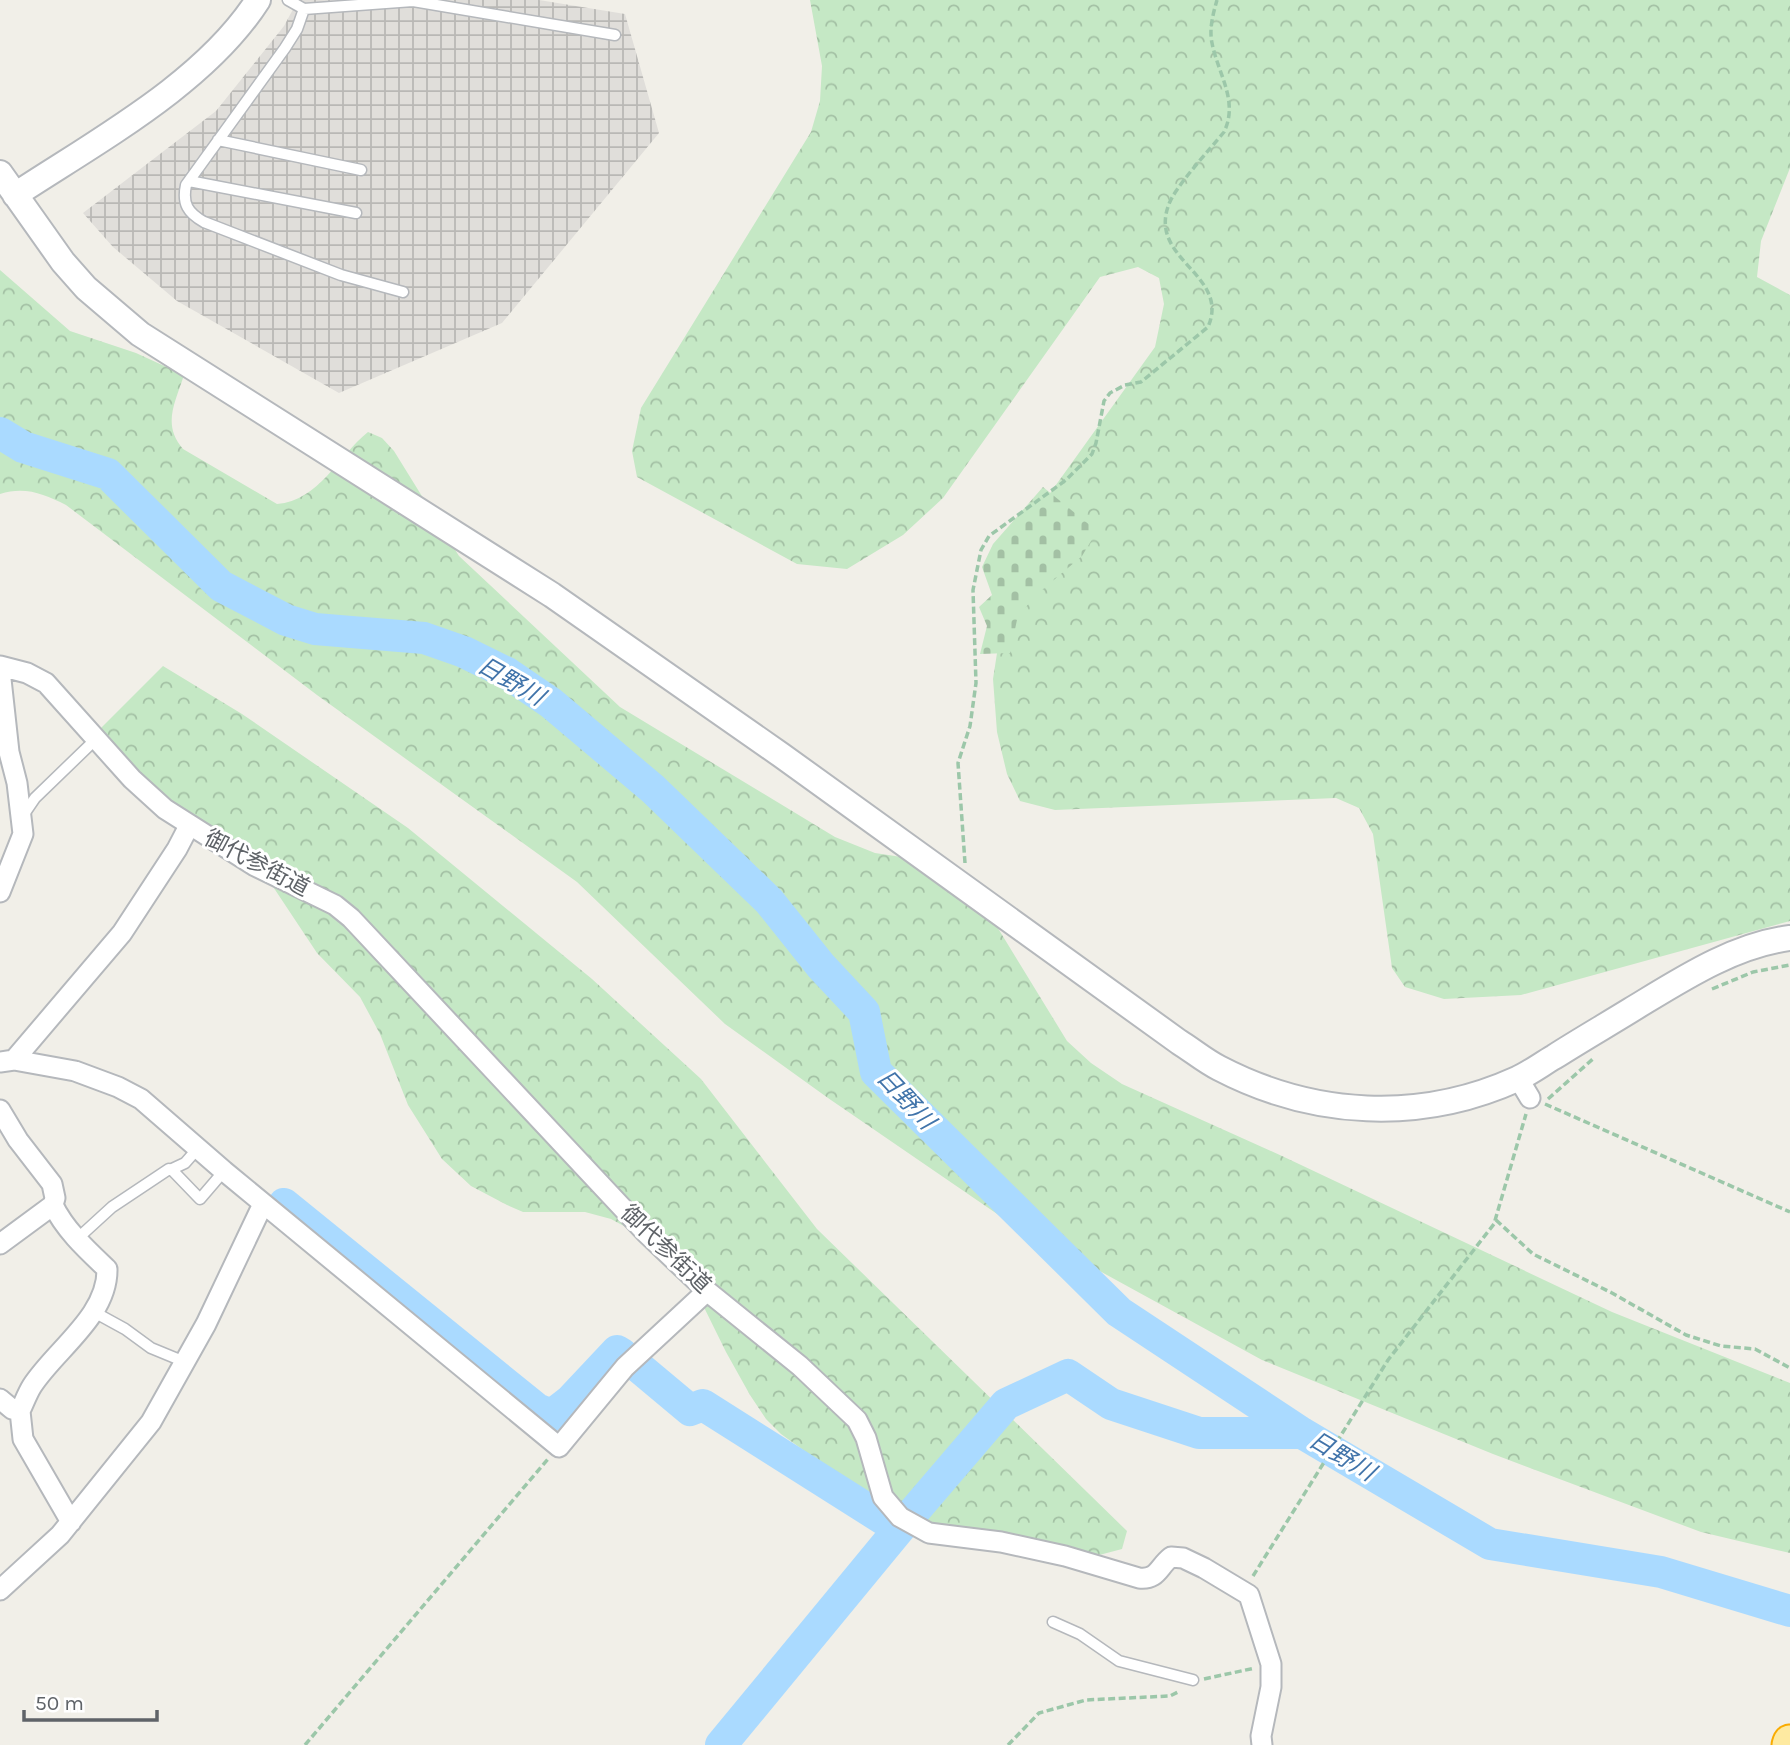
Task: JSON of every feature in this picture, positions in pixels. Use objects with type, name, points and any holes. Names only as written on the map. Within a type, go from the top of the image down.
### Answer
[{"type":"street","points":[[8,199],[157,101],[213,55],[249,15],[258,0]]},
{"type":"street","points":[[0,173],[8,199],[86,288],[140,334],[552,595],[781,755],[1218,1068],[1274,1092],[1302,1101],[1357,1108],[1411,1107],[1524,1088],[1704,968],[1740,951],[1790,938]]},
{"type":"street","points":[[0,668],[9,752],[17,783],[23,834],[0,892]]},
{"type":"street","name":"御代参街道","points":[[0,668],[27,673],[47,684],[157,801],[189,826],[255,866],[335,905],[351,918],[646,1233],[707,1291],[800,1366],[857,1420],[866,1438],[883,1497],[907,1522],[929,1533],[990,1540],[1065,1556],[1147,1579],[1157,1574],[1171,1557],[1183,1558],[1228,1580],[1249,1595]]},
{"type":"street","points":[[7,1061],[122,933],[189,826]]},
{"type":"street","points":[[7,1061],[75,1071],[141,1099],[263,1204],[559,1447],[625,1367],[707,1291]]},
{"type":"street","points":[[0,1111],[18,1140],[52,1184],[55,1198],[53,1205],[0,1244]]},
{"type":"street","points":[[0,1590],[60,1535],[151,1422],[186,1362],[263,1204]]},
{"type":"street","points":[[53,1205],[77,1239],[107,1269],[105,1287],[94,1312],[32,1386],[20,1411],[23,1439],[71,1522]]},
{"type":"street","points":[[0,1399],[12,1409],[20,1411]]},
{"type":"street","points":[[1249,1595],[1270,1664],[1271,1687],[1261,1736],[1262,1745]]},
{"type":"lane","points":[[288,0],[304,9],[413,1],[615,35]]},
{"type":"lane","points":[[304,9],[297,29],[189,181],[185,191],[185,204],[191,215],[204,222],[341,275],[403,292]]},
{"type":"lane","points":[[218,140],[361,170]]},
{"type":"lane","points":[[189,181],[356,213]]},
{"type":"lane","points":[[21,817],[35,798],[96,739]]},
{"type":"lane","points":[[77,1239],[112,1207],[185,1163],[199,1147]]},
{"type":"lane","points":[[170,1170],[200,1199],[224,1171]]},
{"type":"lane","points":[[94,1312],[125,1329],[151,1348],[186,1362]]},
{"type":"lane","points":[[1053,1622],[1080,1634],[1119,1661],[1193,1680]]},
{"type":"path","points":[[967,890],[958,763],[970,726],[976,683],[973,590],[981,550],[989,536],[1066,480],[1092,454],[1099,433],[1104,401],[1110,393],[1125,385],[1141,382],[1208,327],[1213,317],[1209,290],[1169,244],[1165,225],[1170,201],[1224,132],[1230,119],[1231,101],[1211,41],[1217,0]]},
{"type":"path","points":[[1703,994],[1752,972],[1790,965]]},
{"type":"path","points":[[1599,1053],[1543,1103],[1790,1212]]},
{"type":"path","points":[[1249,1595],[1251,1579],[1388,1360],[1496,1220],[1524,1088]]},
{"type":"path","points":[[1496,1220],[1533,1254],[1612,1293],[1686,1335],[1721,1346],[1755,1349],[1790,1368]]},
{"type":"path","points":[[305,1745],[559,1447]]},
{"type":"path","points":[[1008,1745],[1040,1713],[1086,1700],[1170,1696],[1184,1689],[1193,1680],[1234,1674],[1270,1664]]},
{"type":"shaded area","points":[[298,0],[539,0],[625,14],[659,133],[502,323],[339,393],[177,301],[113,247],[83,213],[216,111],[284,26]]},
{"type":"green space","points":[[810,0],[1790,0],[1790,168],[1761,241],[1757,277],[1790,295],[1790,921],[1521,995],[1444,999],[1405,987],[1392,968],[1373,834],[1359,808],[1336,798],[1055,810],[1020,801],[1007,774],[997,732],[993,679],[1012,556],[1048,496],[1155,347],[1164,304],[1159,278],[1138,267],[1100,277],[943,498],[903,535],[847,569],[797,564],[637,477],[632,451],[641,408],[811,132],[820,101],[822,66]]},
{"type":"green space","points":[[0,270],[70,331],[136,353],[184,375],[172,414],[173,431],[183,449],[277,504],[305,495],[327,476],[368,432],[382,438],[394,451],[459,556],[620,707],[835,837],[875,853],[908,858],[985,907],[1067,1041],[1091,1063],[1122,1084],[1282,1156],[1612,1312],[1790,1383],[1790,1553],[1701,1532],[1493,1454],[1262,1360],[1003,1218],[828,1098],[725,1024],[577,882],[317,695],[66,505],[34,492],[0,494]]},
{"type":"green space","points":[[1043,487],[1097,531],[1082,556],[1042,590],[1018,615],[1010,653],[980,654],[987,626],[979,607],[992,595],[982,567],[993,544]]},
{"type":"green space","points":[[163,666],[242,714],[408,828],[592,979],[701,1079],[817,1229],[1127,1531],[1122,1549],[1088,1558],[893,1515],[781,1434],[766,1419],[726,1352],[693,1285],[633,1231],[611,1219],[585,1212],[523,1212],[471,1186],[442,1159],[408,1105],[380,1034],[360,997],[317,953],[250,852],[184,815],[109,745],[99,730]]},
{"type":"waterway","name":"日野川","points":[[0,433],[23,447],[108,474],[221,586],[286,620],[315,629],[424,638],[464,652],[507,673],[551,703],[653,789],[769,901],[821,966],[864,1012],[876,1072],[1119,1312],[1302,1433],[1490,1544],[1661,1572],[1790,1611]]},
{"type":"waterway","points":[[284,1204],[537,1409],[552,1415],[570,1401],[617,1351],[622,1354]]},
{"type":"waterway","points":[[635,1364],[690,1410],[703,1405],[899,1529]]},
{"type":"waterway","points":[[721,1745],[1006,1404],[1068,1375],[1111,1404],[1199,1433],[1302,1433]]}]
